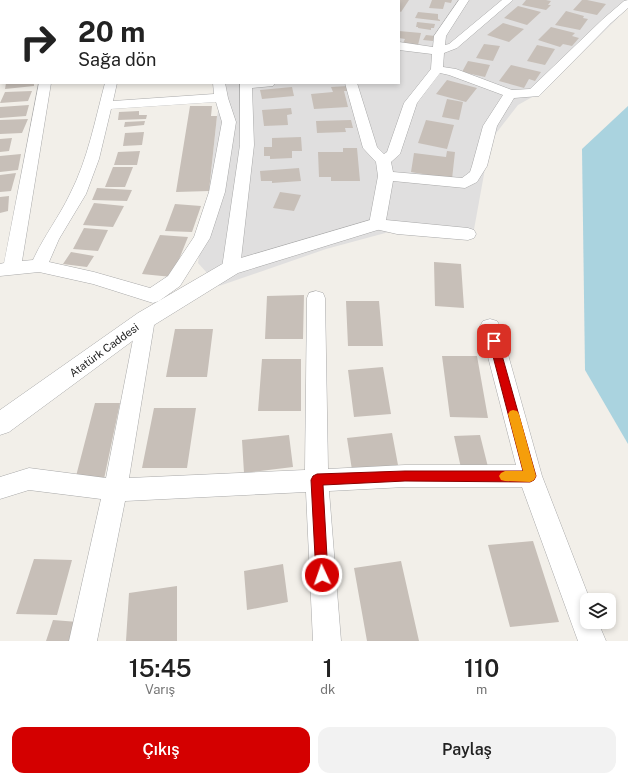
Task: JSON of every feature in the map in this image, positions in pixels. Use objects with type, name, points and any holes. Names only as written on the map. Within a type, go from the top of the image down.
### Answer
[{"type":"street","points":[[383,161],[393,154],[411,103],[437,69],[440,51],[440,36],[464,0]]},
{"type":"street","points":[[400,46],[440,51],[453,46],[508,0]]},
{"type":"street","points":[[437,69],[452,72],[503,90],[510,94],[534,93],[607,21],[628,3]]},
{"type":"street","points":[[45,84],[6,270],[39,266],[94,278],[153,296],[174,281],[202,238],[217,192],[229,122],[220,91],[106,105]]},
{"type":"street","points":[[39,266],[51,239],[78,194],[92,159],[111,84]]},
{"type":"street","points":[[231,268],[247,145],[246,84]]},
{"type":"street","points":[[351,84],[370,148],[383,161],[386,176],[378,224],[397,228],[468,234]]},
{"type":"street","points":[[386,176],[464,183],[472,180],[478,171],[490,125],[510,94]]},
{"type":"street","name":"Atatürk Caddesi","points":[[0,424],[146,320],[231,268],[378,224]]},
{"type":"street","points":[[316,298],[317,480],[326,641]]},
{"type":"street","points":[[83,641],[115,490],[146,320]]},
{"type":"street","points":[[490,326],[530,476],[592,641]]},
{"type":"street","points":[[0,488],[29,479],[115,490],[405,476],[530,476]]},
{"type":"shaded area","points":[[400,0],[628,0],[628,8],[543,91],[518,105],[490,141],[473,235],[389,232],[326,249],[219,286],[198,263],[209,191],[217,116],[221,98],[220,84],[400,84]]},
{"type":"water","points":[[628,106],[628,444],[585,370],[582,149]]},
{"type":"building","points":[[400,0],[409,0],[401,12]]},
{"type":"building","points":[[432,0],[452,0],[451,3],[445,2],[443,9],[429,8]]},
{"type":"building","points":[[526,0],[551,1],[548,5],[551,5],[546,10],[522,5]]},
{"type":"building","points":[[582,0],[606,4],[597,15],[573,10]]},
{"type":"building","points":[[518,6],[541,12],[527,25],[504,18]]},
{"type":"building","points":[[566,11],[584,16],[583,18],[588,19],[580,30],[555,25]]},
{"type":"building","points":[[418,12],[438,14],[438,19],[440,21],[415,18]]},
{"type":"building","points":[[417,22],[435,24],[434,28],[431,28],[431,30],[416,27]]},
{"type":"building","points":[[503,23],[524,29],[509,42],[487,35]]},
{"type":"building","points":[[551,27],[575,33],[572,36],[579,38],[572,46],[563,44],[560,47],[538,40]]},
{"type":"building","points":[[400,31],[421,33],[418,45],[403,43],[405,39],[400,38]]},
{"type":"building","points":[[426,35],[435,36],[433,41],[423,40]]},
{"type":"building","points":[[484,44],[500,46],[493,61],[476,58]]},
{"type":"building","points":[[537,45],[555,49],[545,65],[527,61]]},
{"type":"building","points":[[468,61],[490,65],[485,77],[462,72]]},
{"type":"building","points":[[511,65],[541,72],[535,81],[529,79],[524,88],[499,81]]},
{"type":"building","points":[[447,80],[477,88],[466,102],[436,94]]},
{"type":"building","points":[[6,84],[34,84],[34,86],[5,89]]},
{"type":"building","points":[[348,86],[350,91],[344,91],[348,107],[314,109],[311,94],[333,92],[331,87]]},
{"type":"building","points":[[292,87],[294,96],[262,99],[260,90]]},
{"type":"building","points":[[32,91],[28,101],[0,103],[5,92]]},
{"type":"building","points":[[447,99],[463,102],[459,120],[442,117]]},
{"type":"building","points":[[29,105],[26,116],[0,118],[0,107]]},
{"type":"building","points":[[190,106],[212,106],[211,116],[217,116],[209,191],[176,192]]},
{"type":"building","points":[[291,108],[292,114],[287,115],[288,125],[264,126],[262,110]]},
{"type":"building","points":[[139,111],[139,115],[147,115],[146,119],[118,120],[119,112]]},
{"type":"building","points":[[28,119],[22,133],[0,134],[0,120]]},
{"type":"building","points":[[351,120],[353,128],[345,128],[346,132],[317,133],[316,121]]},
{"type":"building","points":[[426,120],[454,125],[447,149],[418,143]]},
{"type":"building","points":[[145,121],[144,125],[124,127],[125,122]]},
{"type":"building","points":[[144,132],[142,145],[123,146],[125,133]]},
{"type":"building","points":[[301,137],[302,151],[292,151],[292,158],[270,159],[270,156],[264,156],[264,147],[272,147],[272,138]]},
{"type":"building","points":[[12,138],[9,151],[0,152],[0,139]]},
{"type":"building","points":[[343,148],[357,148],[360,181],[331,181],[331,177],[319,177],[318,152],[343,152]]},
{"type":"building","points":[[140,151],[137,165],[114,165],[118,152]]},
{"type":"building","points":[[447,151],[455,152],[452,179],[411,172],[414,153],[446,157]]},
{"type":"building","points":[[21,154],[18,170],[0,172],[0,156]]},
{"type":"building","points":[[113,167],[133,167],[125,187],[105,187]]},
{"type":"building","points":[[299,168],[301,181],[272,183],[272,181],[261,181],[260,171]]},
{"type":"building","points":[[16,173],[11,191],[0,192],[0,175]]},
{"type":"building","points":[[97,188],[132,190],[127,201],[92,200]]},
{"type":"building","points":[[280,192],[301,195],[294,211],[273,208]]},
{"type":"building","points":[[9,196],[8,211],[0,213],[0,197]]},
{"type":"building","points":[[94,203],[124,206],[113,227],[83,225]]},
{"type":"building","points":[[175,204],[201,206],[192,232],[165,231]]},
{"type":"building","points":[[84,228],[108,230],[98,251],[73,249]]},
{"type":"building","points":[[160,235],[188,237],[172,277],[142,274]]},
{"type":"building","points":[[71,252],[94,256],[87,267],[63,264]]},
{"type":"building","points":[[434,262],[461,264],[464,308],[435,306]]},
{"type":"building","points":[[304,295],[303,339],[265,339],[267,296]]},
{"type":"building","points":[[346,301],[379,301],[383,346],[348,346]]},
{"type":"building","points":[[175,329],[213,329],[207,377],[166,377]]},
{"type":"building","points":[[442,356],[477,356],[488,418],[450,417]]},
{"type":"building","points":[[262,359],[301,359],[301,411],[258,411]]},
{"type":"building","points":[[383,367],[391,414],[354,417],[348,370]]},
{"type":"building","points":[[95,403],[120,403],[104,479],[75,480]]},
{"type":"building","points":[[154,408],[196,408],[187,468],[142,468]]},
{"type":"building","points":[[392,433],[398,465],[352,470],[347,438]]},
{"type":"building","points":[[289,435],[293,467],[244,473],[242,440]]},
{"type":"building","points":[[480,435],[488,467],[461,468],[454,436]]},
{"type":"building","points":[[533,541],[559,622],[510,627],[488,545]]},
{"type":"building","points":[[34,559],[72,560],[57,615],[16,614]]},
{"type":"building","points":[[401,561],[419,641],[367,641],[354,568]]},
{"type":"building","points":[[283,564],[288,602],[247,610],[244,571]]},
{"type":"building","points":[[177,586],[177,641],[126,641],[129,593]]},
{"type":"building","points":[[53,620],[78,622],[72,641],[46,641]]},
{"type":"slow traffic","points":[[505,476],[530,476],[513,414]]},
{"type":"route","points":[[322,575],[317,480],[405,476],[530,476],[494,341]]}]
